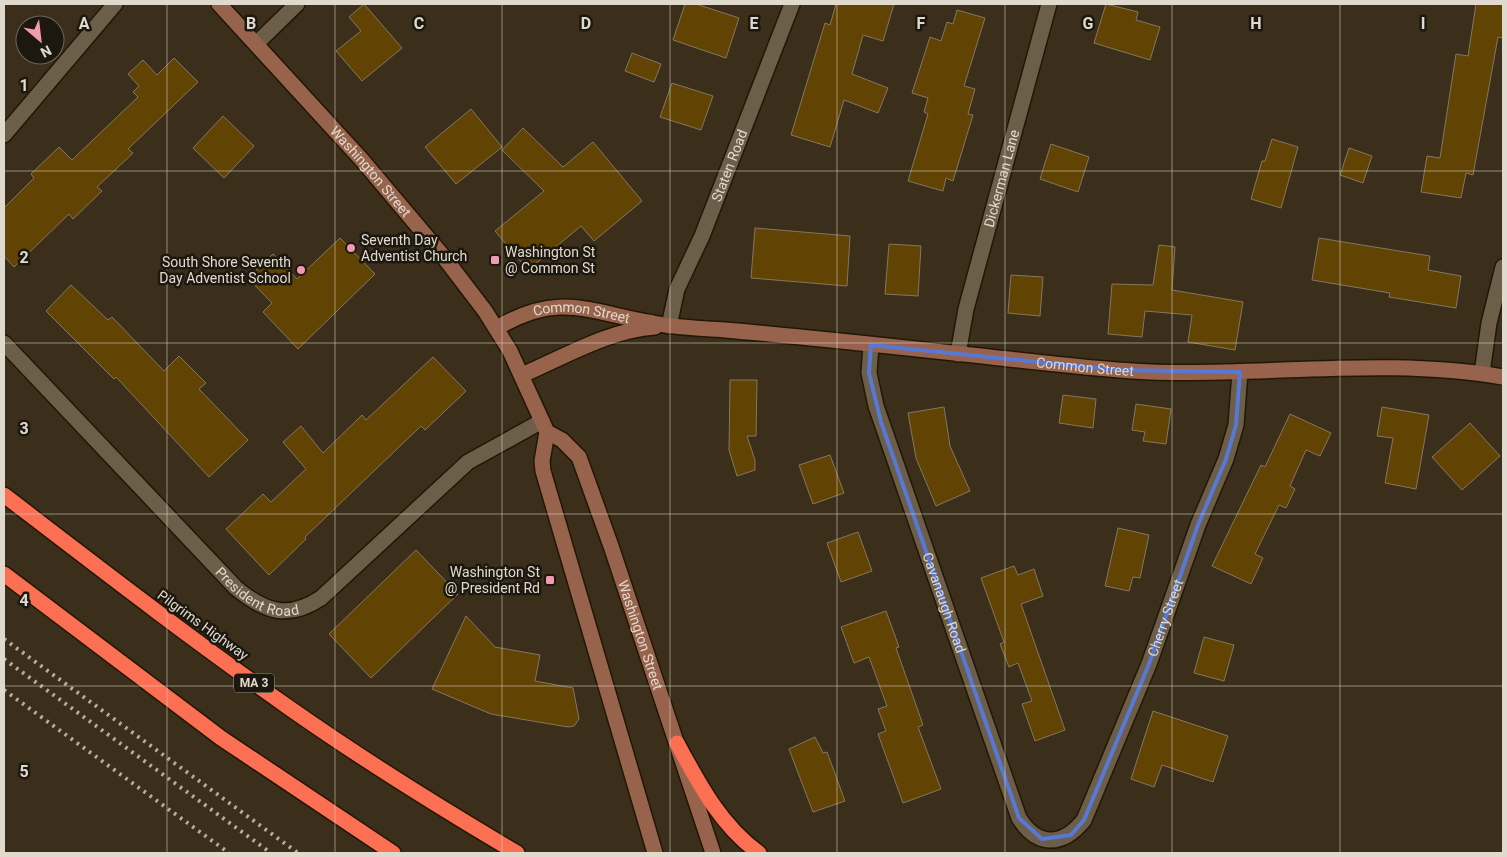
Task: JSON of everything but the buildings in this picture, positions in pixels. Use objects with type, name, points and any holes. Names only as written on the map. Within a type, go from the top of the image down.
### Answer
[{"type":"highway","name":"Pilgrims Highway","points":[[4,495],[172,623],[288,707],[410,788],[517,853]]},
{"type":"highway","points":[[4,574],[214,733],[393,853]]},
{"type":"highway","points":[[677,743],[703,790],[725,822],[759,853]]},
{"type":"main road","name":"Washington Street","points":[[219,4],[415,220],[497,328],[522,375],[545,426],[579,457],[713,853]]},
{"type":"main road","name":"Common Street","points":[[497,328],[525,313],[551,306],[594,309],[669,326],[1117,370],[1240,372],[1395,367],[1482,373],[1503,377]]},
{"type":"main road","name":"Common Street","points":[[522,375],[628,331],[669,326]]},
{"type":"main road","points":[[545,426],[543,471],[655,853]]},
{"type":"street","points":[[4,135],[114,4]]},
{"type":"street","points":[[256,44],[297,4]]},
{"type":"street","name":"Staten Road","points":[[669,326],[677,289],[702,236],[792,4]]},
{"type":"street","name":"Dickerman Lane","points":[[958,354],[966,309],[1050,4]]},
{"type":"street","points":[[1482,373],[1489,323],[1503,267]]},
{"type":"street","name":"President Road","points":[[4,343],[236,588],[267,609],[295,610],[310,605],[321,598],[468,462],[545,426]]},
{"type":"street","name":"Cavanaugh Road","points":[[871,345],[870,373],[876,406],[1019,818],[1032,834],[1052,841]]},
{"type":"street","name":"Cherry Street","points":[[1052,841],[1071,835],[1084,820],[1149,664],[1198,525],[1232,441],[1239,406],[1240,372]]},
{"type":"highlighted area","points":[[871,345],[1117,370],[1240,372],[1236,425],[1226,459],[1198,525],[1149,664],[1084,820],[1071,835],[1042,839],[1019,818],[881,422],[869,373]]},
{"type":"railway","points":[[4,639],[298,853]]},
{"type":"railway","points":[[4,659],[271,853]]},
{"type":"railway","points":[[4,690],[229,853]]},
{"type":"place","name":"Seventh Day Adventist Church","points":[[351,248]]},
{"type":"place","name":"Washington St @ Common St","points":[[495,260]]},
{"type":"place","name":"South Shore Seventh Day Adventist School","points":[[301,270]]},
{"type":"place","name":"Washington St @ President Rd","points":[[550,580]]}]
